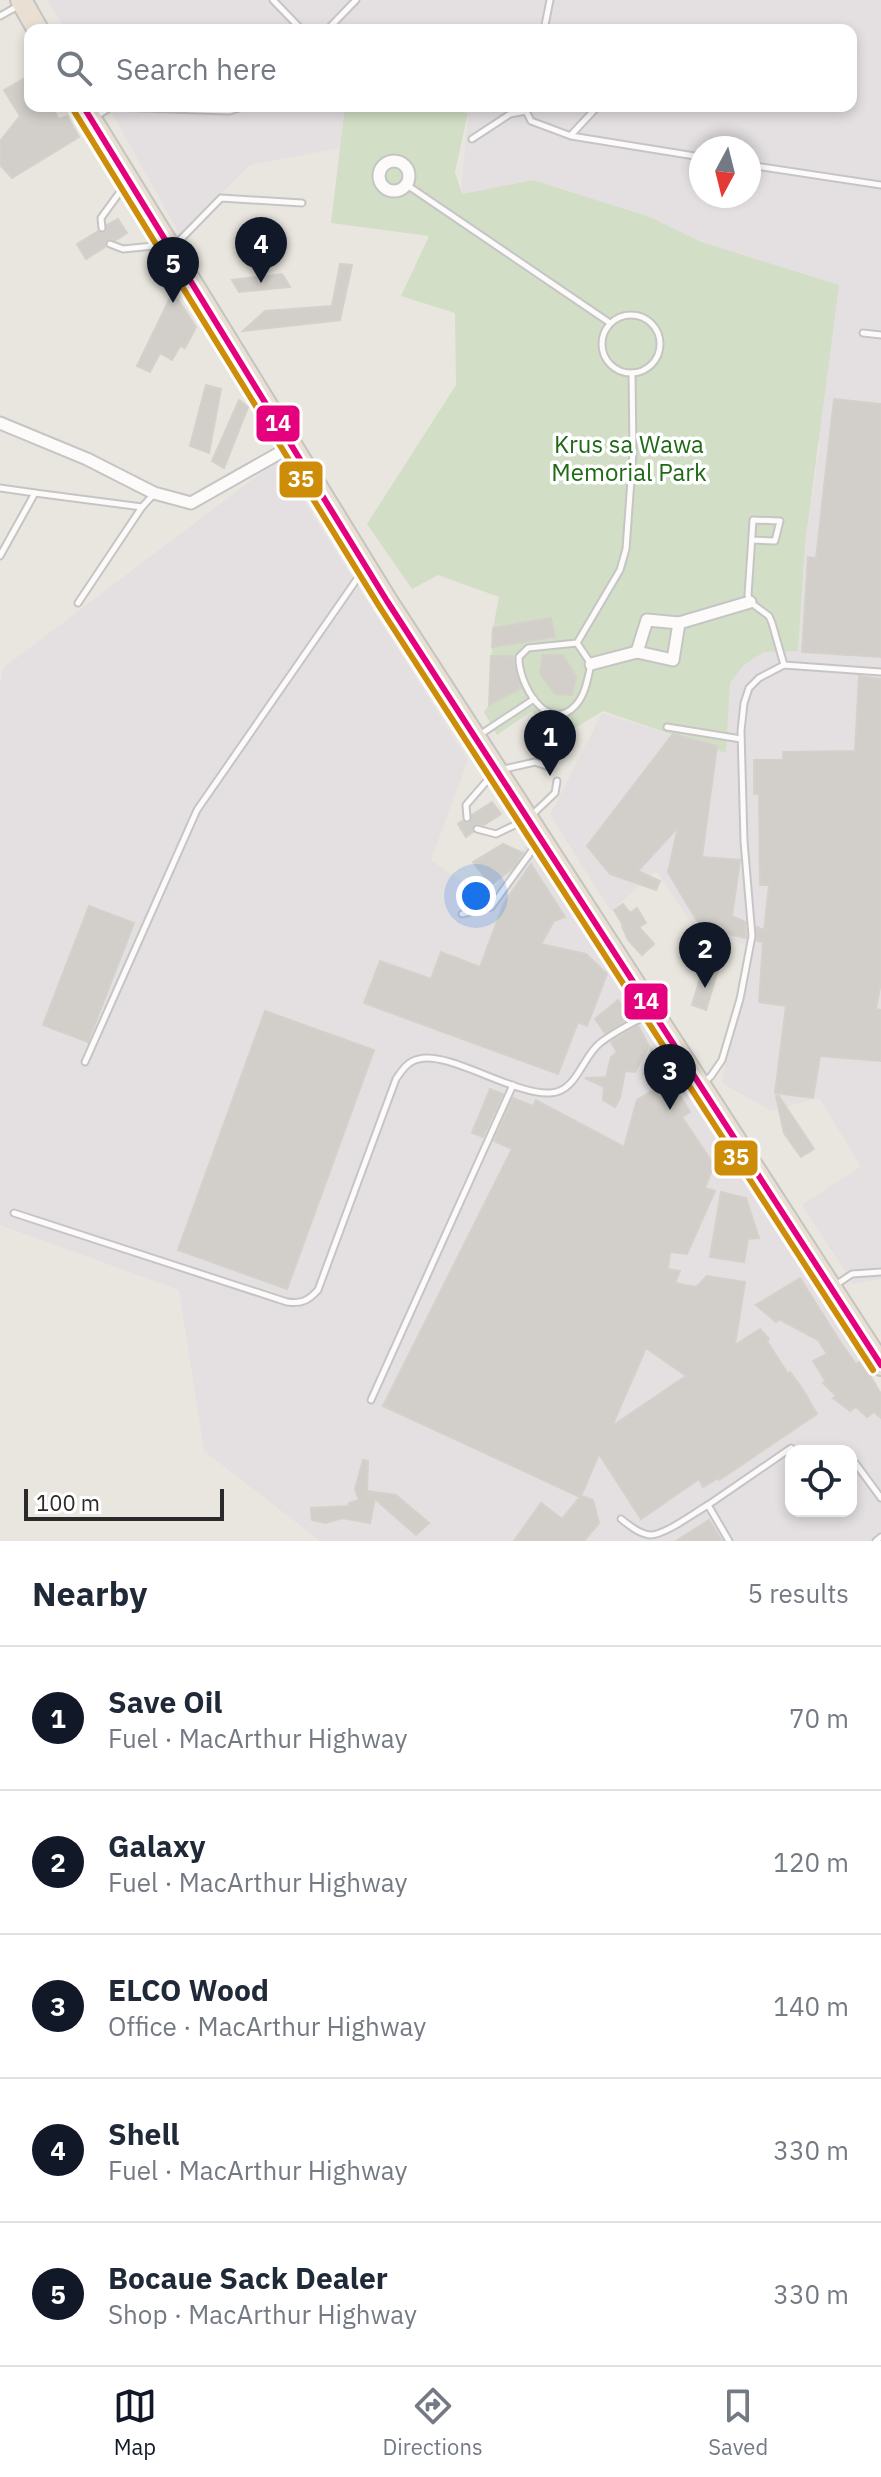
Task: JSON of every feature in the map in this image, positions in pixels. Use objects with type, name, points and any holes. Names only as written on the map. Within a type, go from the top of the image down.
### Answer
[{"type":"highway","points":[[22,2],[35,24]]},
{"type":"highway","points":[[87,113],[368,571],[881,1365]]},
{"type":"street","points":[[0,423],[87,459],[154,493],[191,503],[290,447]]},
{"type":"street","points":[[637,652],[647,620],[679,623],[750,602]]},
{"type":"street","points":[[591,664],[637,652],[673,660],[679,623]]},
{"type":"lane","points":[[273,0],[296,24]]},
{"type":"lane","points":[[333,24],[356,0]]},
{"type":"lane","points":[[545,24],[550,0]]},
{"type":"lane","points":[[0,16],[22,2]]},
{"type":"lane","points":[[472,139],[517,112]]},
{"type":"lane","points":[[528,112],[531,121],[571,136],[689,155]]},
{"type":"lane","points":[[571,136],[593,112]]},
{"type":"lane","points":[[761,167],[881,185]]},
{"type":"lane","points":[[102,228],[101,218],[128,181]]},
{"type":"lane","points":[[407,185],[610,323]]},
{"type":"lane","points":[[110,244],[123,249],[179,241],[221,198],[302,203]]},
{"type":"lane","points":[[631,314],[643,317],[657,330],[661,346],[658,356],[645,370],[632,373],[613,367],[603,352],[602,342],[610,323],[631,314]]},
{"type":"lane","points":[[863,333],[881,335]]},
{"type":"lane","points":[[577,643],[620,570],[626,549],[633,452],[632,373]]},
{"type":"lane","points":[[0,488],[142,507]]},
{"type":"lane","points":[[0,556],[35,493]]},
{"type":"lane","points":[[78,603],[154,493]]},
{"type":"lane","points":[[753,540],[775,541],[780,521],[753,520],[750,602],[769,616],[784,665]]},
{"type":"lane","points":[[85,1062],[197,810],[357,579],[368,571]]},
{"type":"lane","points":[[577,643],[591,664],[581,698],[575,707],[564,714],[552,715],[542,710],[522,677],[518,664],[522,652],[528,648],[577,643]]},
{"type":"lane","points":[[701,1084],[722,1060],[740,999],[752,936],[744,841],[741,739],[744,703],[749,688],[759,678],[784,665],[881,672]]},
{"type":"lane","points":[[475,738],[534,699]]},
{"type":"lane","points":[[667,727],[741,739]]},
{"type":"lane","points":[[467,818],[466,805],[496,771],[535,762],[549,767]]},
{"type":"lane","points":[[477,829],[496,834],[527,819],[549,801],[555,793],[557,781]]},
{"type":"lane","points":[[462,914],[491,907],[540,839]]},
{"type":"lane","points":[[14,1213],[298,1303],[310,1299],[318,1290],[396,1079],[405,1066],[419,1058],[437,1059],[535,1092],[553,1093],[566,1088],[599,1043],[654,1011]]},
{"type":"lane","points":[[371,1400],[513,1085]]},
{"type":"lane","points":[[832,1287],[852,1274],[881,1272]]},
{"type":"lane","points":[[621,1519],[639,1532],[650,1535],[661,1533],[785,1452]]},
{"type":"lane","points":[[857,1465],[881,1498]]},
{"type":"lane","points":[[708,1505],[729,1541]]},
{"type":"lane","points":[[876,1541],[881,1537]]},
{"type":"shaded area","points":[[48,0],[881,0],[881,1279],[853,1284],[802,1205],[861,1166],[819,1098],[771,1111],[722,1083],[746,945],[695,928],[656,871],[611,911],[550,815],[602,713],[726,752],[730,683],[744,665],[764,652],[798,650],[805,545],[820,442],[701,242],[650,217],[533,180],[461,194],[468,113],[464,112],[857,112],[857,24],[62,24]]},
{"type":"shaded area","points":[[111,112],[344,112],[340,148],[250,165],[180,235]]},
{"type":"shaded area","points":[[278,460],[468,760],[431,860],[486,898],[526,845],[881,1394],[881,1541],[320,1541],[204,1451],[179,1290],[0,1225],[0,685],[3,668]]},
{"type":"green space","name":"Krus sa Wawa Memorial Park","points":[[344,112],[464,112],[468,113],[455,172],[462,194],[533,180],[650,217],[701,242],[839,285],[805,545],[798,651],[764,652],[744,665],[730,683],[726,753],[603,711],[552,742],[532,711],[497,735],[484,712],[489,705],[493,628],[499,597],[438,575],[412,589],[367,524],[456,385],[455,313],[401,296],[429,236],[331,223]]},
{"type":"building","points":[[24,78],[24,112],[55,112],[59,119],[67,116],[79,137],[12,178],[0,165],[0,141],[20,116],[4,90]]},
{"type":"building","points":[[118,219],[127,233],[116,240],[107,239],[105,247],[86,259],[77,244],[98,231],[105,233],[107,225]]},
{"type":"building","points":[[340,264],[352,265],[340,320],[243,331],[265,311],[332,306]]},
{"type":"building","points":[[282,274],[290,287],[239,292],[232,280]]},
{"type":"building","points":[[173,292],[196,327],[185,348],[180,346],[172,360],[160,353],[150,372],[137,366]]},
{"type":"building","points":[[206,385],[221,389],[209,453],[190,446]]},
{"type":"building","points":[[834,399],[881,404],[881,657],[802,652],[808,557],[816,558]]},
{"type":"building","points":[[239,400],[248,407],[224,468],[212,461]]},
{"type":"building","points":[[551,618],[555,637],[492,647],[493,628]]},
{"type":"building","points":[[543,655],[563,655],[576,677],[572,695],[555,694],[540,673]]},
{"type":"building","points":[[491,656],[512,656],[521,688],[489,705]]},
{"type":"building","points":[[859,676],[881,679],[881,982],[876,1009],[881,1010],[881,1061],[820,1056],[813,1098],[775,1093],[786,1006],[759,1002],[763,942],[757,941],[757,927],[764,930],[769,885],[760,885],[759,794],[754,794],[754,760],[783,760],[783,752],[855,751]]},
{"type":"building","points":[[673,734],[717,746],[702,857],[740,860],[732,916],[745,922],[746,938],[724,933],[717,954],[691,945],[699,924],[668,872],[678,827],[638,871],[660,881],[656,890],[610,874],[587,846]]},
{"type":"building","points":[[492,802],[501,814],[484,825],[474,825],[473,832],[466,837],[458,824],[462,821],[469,823],[472,815]]},
{"type":"building","points":[[503,844],[523,853],[513,868],[491,885],[473,862]]},
{"type":"building","points":[[531,864],[565,917],[554,921],[541,944],[586,954],[607,974],[587,1026],[578,1022],[558,1074],[364,1003],[380,961],[431,979],[441,952],[480,967],[504,903]]},
{"type":"building","points":[[623,904],[630,913],[637,908],[646,923],[639,927],[654,944],[642,955],[628,940],[614,910]]},
{"type":"building","points":[[89,906],[134,923],[88,1042],[43,1025]]},
{"type":"building","points":[[704,966],[718,970],[706,1010],[692,1005]]},
{"type":"building","points":[[618,1000],[631,1017],[605,1033],[595,1019]]},
{"type":"building","points":[[265,1011],[374,1050],[287,1289],[178,1250]]},
{"type":"building","points":[[638,1026],[649,1046],[635,1072],[625,1071],[620,1098],[615,1107],[603,1100],[604,1087],[585,1078],[606,1077],[611,1057],[617,1052],[611,1042]]},
{"type":"building","points":[[651,1048],[690,1112],[682,1117],[714,1165],[705,1188],[715,1191],[687,1254],[670,1252],[668,1269],[680,1271],[675,1283],[696,1287],[707,1276],[745,1282],[735,1345],[760,1329],[817,1414],[719,1480],[703,1487],[699,1479],[641,1519],[599,1454],[581,1496],[593,1500],[599,1523],[584,1541],[514,1541],[541,1503],[562,1519],[580,1497],[383,1406],[512,1149],[494,1141],[513,1098],[533,1106],[536,1100],[624,1147],[637,1100],[658,1087],[649,1075],[644,1074]],"holes":[[[646,1348],[686,1376],[612,1426]]]},
{"type":"building","points":[[490,1089],[503,1094],[483,1137],[472,1133]]},
{"type":"building","points":[[778,1095],[814,1149],[801,1157],[784,1133]]},
{"type":"building","points":[[721,1192],[746,1198],[759,1238],[748,1239],[744,1262],[710,1257]]},
{"type":"building","points":[[800,1278],[841,1343],[856,1364],[859,1362],[868,1372],[881,1394],[881,1418],[874,1412],[867,1417],[856,1407],[850,1411],[833,1398],[836,1396],[823,1383],[826,1382],[813,1361],[827,1354],[818,1340],[779,1319],[776,1322],[756,1305]]},
{"type":"building","points":[[363,1460],[368,1461],[367,1491],[396,1495],[429,1523],[416,1535],[375,1499],[370,1523],[342,1518],[326,1523],[312,1520],[311,1508],[348,1506],[359,1500],[355,1489]]},
{"type":"building","points":[[709,1520],[722,1541],[676,1541]]},
{"type":"transit line","name":"35","points":[[75,112],[379,606],[873,1370]]},
{"type":"transit line","name":"14","points":[[87,112],[387,601],[881,1365]]},
{"type":"place","name":"Shell","points":[[261,283]]},
{"type":"place","name":"Bocaue Sack Dealer","points":[[173,303]]},
{"type":"place","name":"Save Oil","points":[[550,776]]},
{"type":"place","name":"Galaxy","points":[[705,988]]},
{"type":"place","name":"ELCO Wood","points":[[670,1110]]}]
